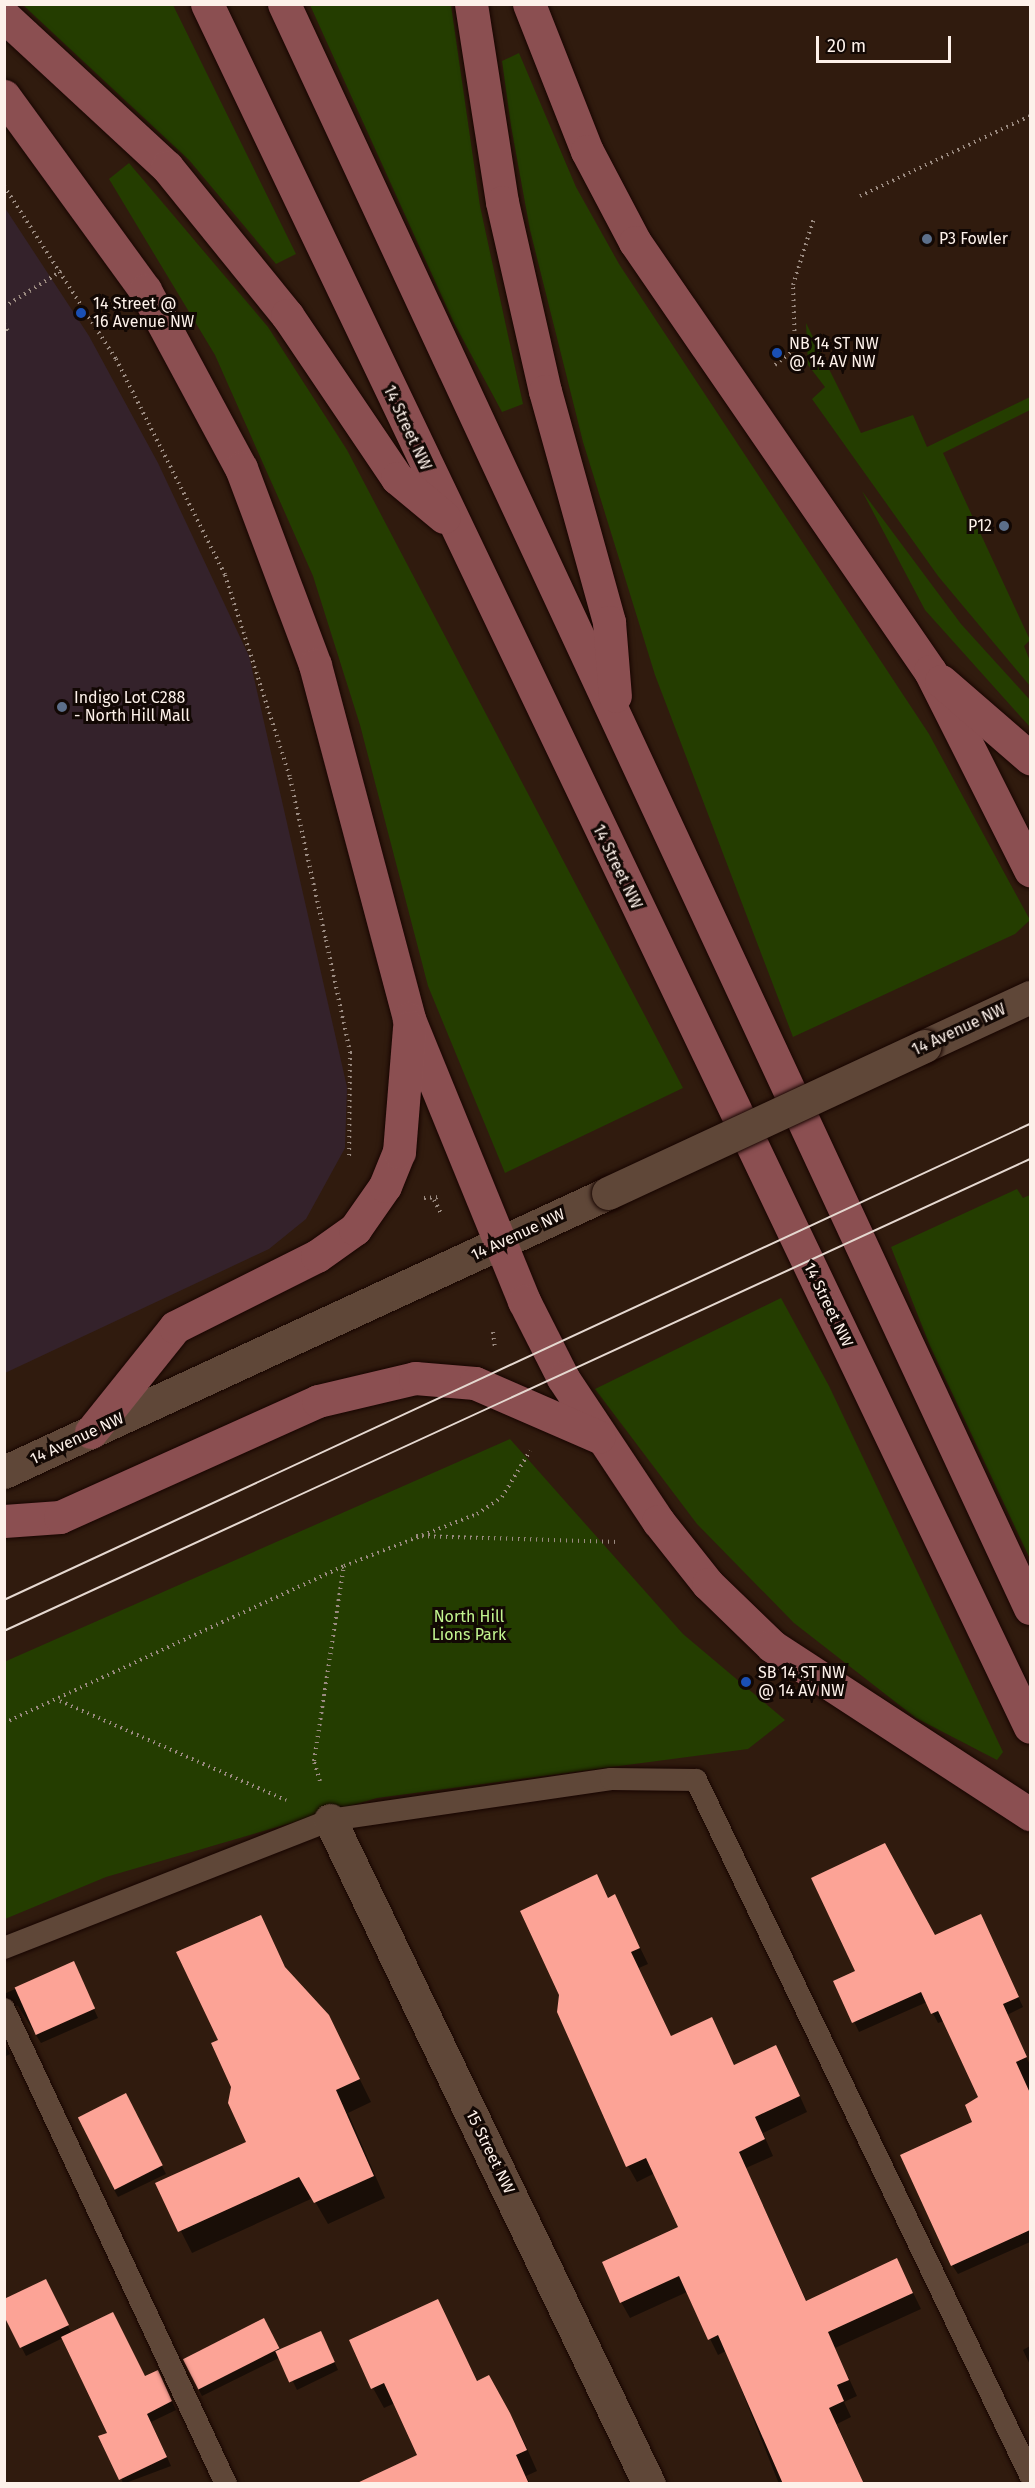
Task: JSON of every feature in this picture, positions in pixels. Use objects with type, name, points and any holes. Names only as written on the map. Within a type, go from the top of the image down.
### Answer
[{"type":"main road","name":"14 Street NW","points":[[207,4],[453,524],[1030,1727]]},
{"type":"main road","points":[[284,4],[1030,1608]]},
{"type":"main road","points":[[471,4],[502,202],[540,369],[609,622],[617,718]]},
{"type":"main road","points":[[529,4],[587,151],[635,242],[930,671],[1030,870]]},
{"type":"main road","points":[[4,16],[167,167],[287,315],[397,478],[453,524]]},
{"type":"main road","points":[[4,96],[145,290],[241,468],[315,665],[373,898],[410,1019],[524,1300],[599,1437],[708,1584],[772,1646],[1030,1814]]},
{"type":"main road","points":[[930,671],[1030,758]]},
{"type":"main road","points":[[91,1432],[175,1327],[317,1256],[355,1229],[385,1186],[399,1152],[410,1019]]},
{"type":"main road","points":[[4,1521],[60,1517],[318,1401],[415,1378],[475,1383],[599,1437]]},
{"type":"street","name":"14 Avenue NW","points":[[4,1472],[1030,997]]},
{"type":"street","name":"15 Street NW","points":[[330,1820],[650,2484]]},
{"type":"lane","points":[[4,1948],[330,1820],[611,1779],[696,1780],[1030,2475]]},
{"type":"lane","points":[[4,2009],[226,2484]]},
{"type":"path","points":[[860,196],[1030,116]]},
{"type":"path","points":[[4,186],[63,270],[116,359],[225,575],[290,778],[350,1052],[348,1170]]},
{"type":"path","points":[[775,365],[795,349],[793,285],[814,218]]},
{"type":"path","points":[[4,307],[63,270]]},
{"type":"path","points":[[4,324],[8,332]]},
{"type":"path","points":[[434,1200],[442,1215]]},
{"type":"path","points":[[4,1723],[60,1701],[344,1566],[412,1536],[477,1514],[501,1497],[534,1445]]},
{"type":"path","points":[[412,1536],[619,1542]]},
{"type":"path","points":[[330,1820],[314,1761],[344,1566]]},
{"type":"path","points":[[60,1701],[330,1820]]},
{"type":"shaded area","name":"Indigo Lot C288 - North Hill Mall","points":[[5,208],[89,336],[158,463],[249,656],[347,1087],[345,1148],[306,1219],[269,1249],[5,1373]]},
{"type":"green space","points":[[23,5],[173,5],[296,254],[276,264],[189,160]]},
{"type":"green space","points":[[310,5],[451,5],[480,206],[523,404],[502,412],[453,321]]},
{"type":"green space","points":[[519,53],[576,187],[619,264],[929,734],[1030,920],[1015,934],[793,1037],[655,675],[583,442],[530,230],[511,126],[502,61]]},
{"type":"green space","points":[[129,163],[268,327],[347,450],[683,1088],[505,1173],[428,986],[360,725],[313,576],[215,355],[109,179]]},
{"type":"green space","points":[[806,323],[861,433],[913,415],[927,447],[1030,397],[1030,410],[943,453],[1030,640],[1024,646],[1030,661],[1030,686],[938,576],[812,399],[825,387],[808,365]]},
{"type":"green space","points":[[862,491],[961,624],[1030,700],[1030,727],[925,610]]},
{"type":"green space","points":[[1017,1189],[1023,1198],[1030,1195],[1030,1559],[930,1346],[891,1247]]},
{"type":"green space","points":[[781,1298],[829,1386],[1003,1752],[997,1760],[916,1718],[794,1623],[697,1524],[595,1389]]},
{"type":"green space","name":"North Hill Lions Park","points":[[510,1439],[683,1634],[785,1720],[748,1749],[377,1798],[106,1877],[5,1919],[4,1662]]},
{"type":"building","points":[[885,1843],[935,1935],[981,1914],[1019,1997],[1003,2004],[1027,2057],[1016,2062],[1030,2093],[1030,2230],[951,2266],[900,2155],[972,2122],[965,2105],[978,2097],[938,2011],[931,2014],[921,1992],[852,2023],[833,1981],[855,1971],[811,1878]]},
{"type":"building","points":[[597,1874],[608,1898],[615,1894],[640,1948],[631,1952],[671,2036],[712,2017],[734,2065],[776,2045],[800,2096],[755,2117],[765,2139],[739,2152],[806,2301],[897,2258],[913,2293],[828,2332],[849,2380],[837,2385],[844,2401],[829,2408],[864,2484],[783,2484],[718,2335],[708,2340],[679,2276],[620,2303],[602,2262],[678,2227],[646,2158],[626,2167],[557,2012],[559,1995],[520,1911]]},
{"type":"building","points":[[261,1915],[285,1967],[329,2015],[360,2079],[336,2090],[374,2176],[314,2203],[299,2177],[178,2232],[155,2183],[246,2142],[228,2103],[231,2087],[211,2043],[218,2040],[176,1952]]},
{"type":"building","points":[[74,1961],[95,2009],[36,2035],[15,1987]]},
{"type":"building","points":[[126,2093],[163,2165],[115,2190],[78,2118]]},
{"type":"building","points":[[46,2279],[69,2325],[20,2348],[4,2316],[4,2299]]},
{"type":"building","points":[[438,2299],[477,2381],[489,2375],[510,2413],[527,2450],[516,2455],[529,2484],[355,2484],[417,2455],[384,2383],[371,2389],[349,2340]]},
{"type":"building","points":[[113,2312],[145,2376],[158,2370],[172,2401],[147,2414],[167,2457],[119,2480],[98,2436],[107,2433],[61,2337]]},
{"type":"building","points":[[264,2318],[279,2348],[198,2390],[183,2359]]},
{"type":"building","points":[[321,2331],[335,2362],[289,2382],[275,2351]]},
{"type":"tram line","points":[[4,1600],[1030,1124]]},
{"type":"tram line","points":[[4,1631],[1030,1159]]},
{"type":"place","name":"P3 Fowler","points":[[927,239]]},
{"type":"place","name":"14 Street @ 16 Avenue NW","points":[[81,313]]},
{"type":"place","name":"NB 14 ST NW @ 14 AV NW","points":[[777,353]]},
{"type":"place","name":"P12","points":[[1004,526]]},
{"type":"place","name":"Indigo Lot C288 - North Hill Mall","points":[[62,707]]},
{"type":"place","name":"SB 14 ST NW @ 14 AV NW","points":[[746,1682]]}]
